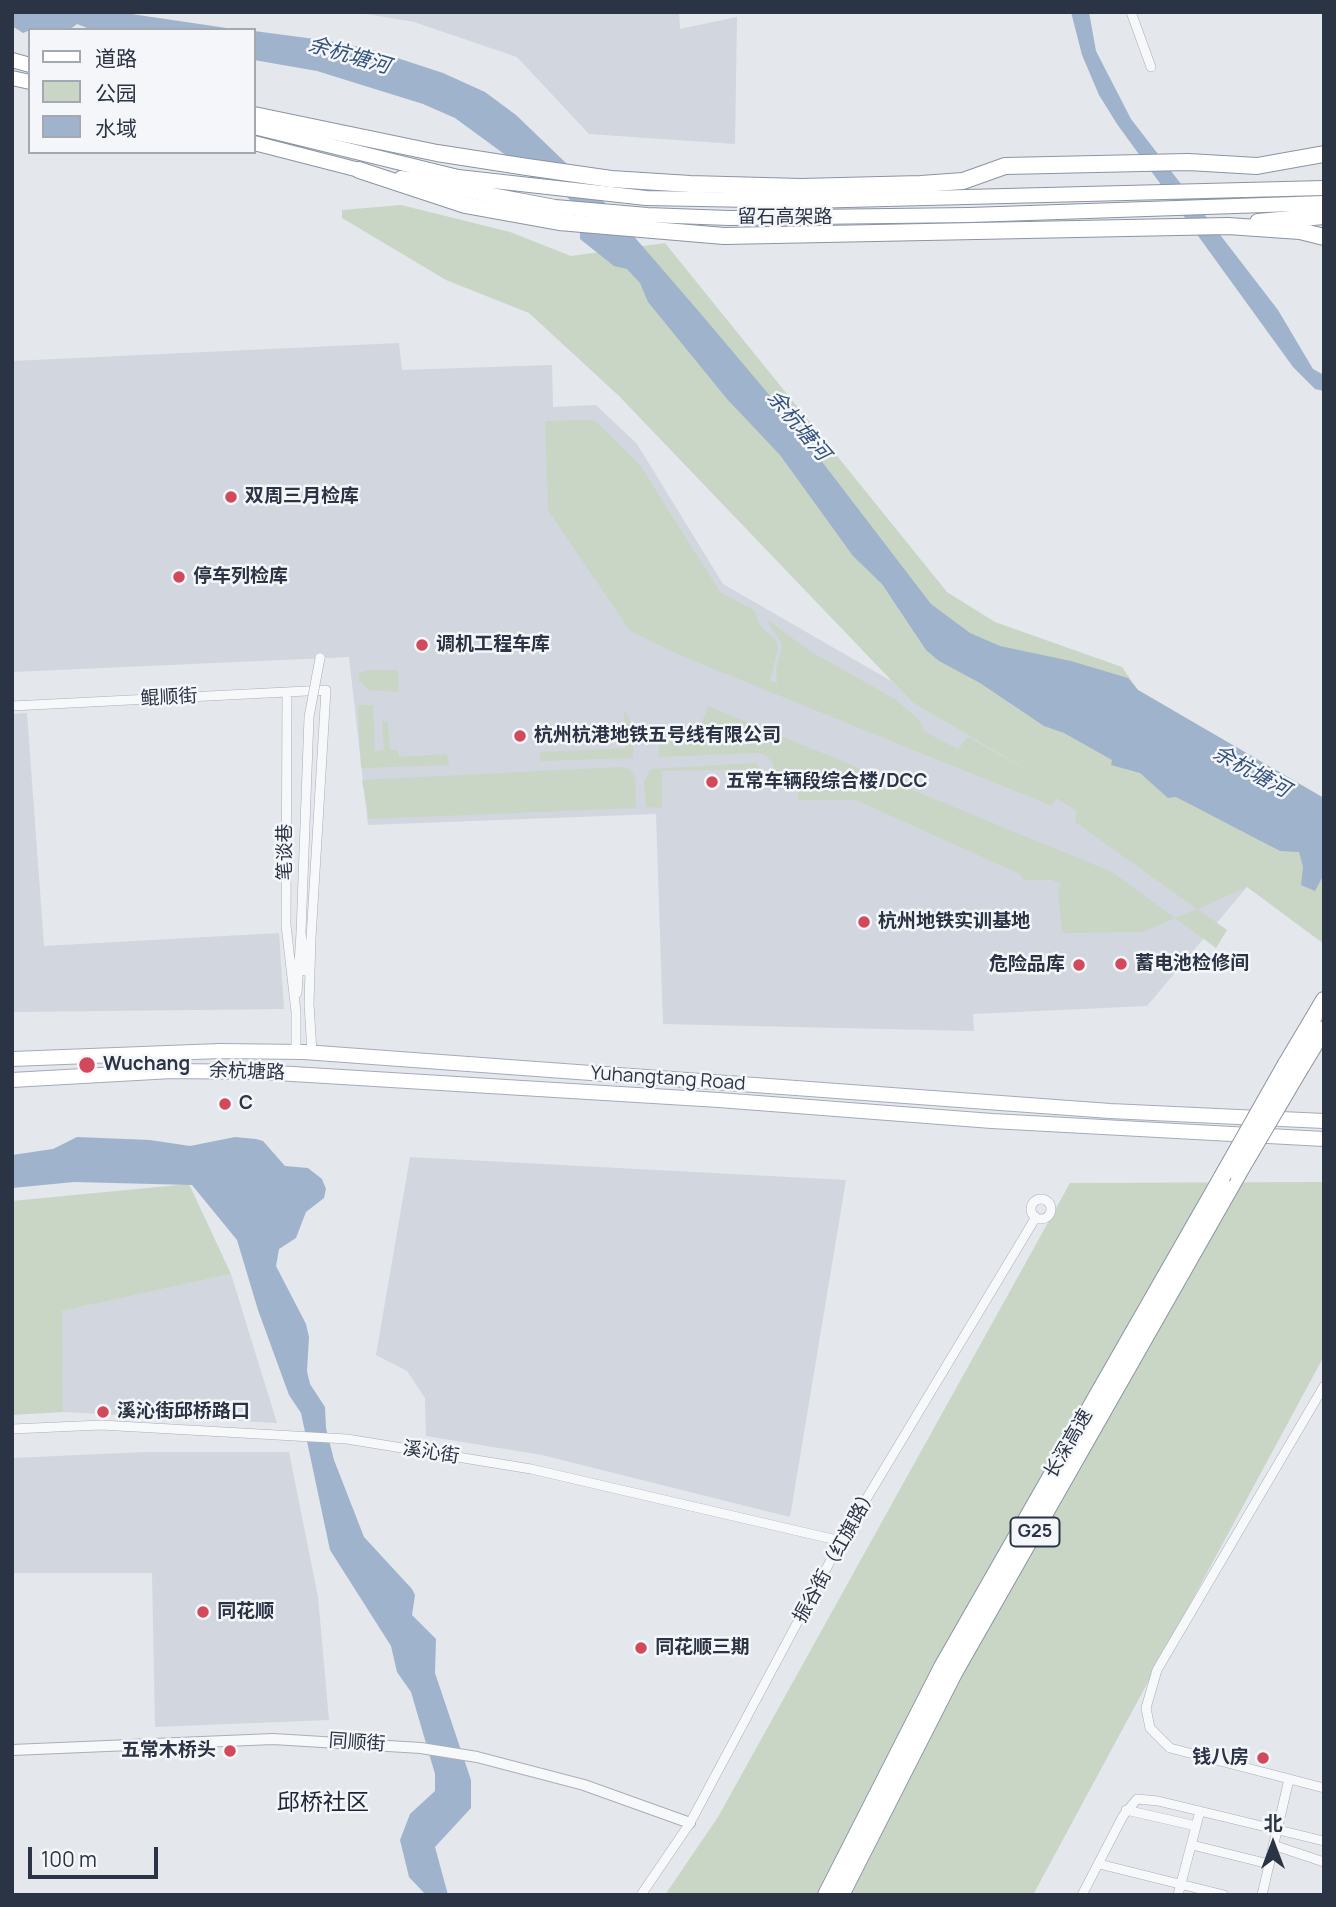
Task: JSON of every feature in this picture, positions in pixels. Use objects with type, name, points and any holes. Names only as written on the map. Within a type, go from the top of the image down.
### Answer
[{"type":"highway","points":[[256,115],[437,153],[611,179],[802,187],[963,181],[1005,166],[1188,162],[1324,166]]},
{"type":"highway","points":[[1257,166],[1324,154]]},
{"type":"highway","points":[[359,170],[465,205],[559,222],[724,236],[1228,226],[1300,231],[1324,237]]},
{"type":"highway","points":[[1228,226],[1290,217],[1324,216]]},
{"type":"highway","points":[[1306,1044],[1324,993]]},
{"type":"highway","name":"长深高速","points":[[826,1895],[942,1667],[1306,1044],[1324,1000]]},
{"type":"highway","name":"长深高速","points":[[1306,1044],[1324,1031]]},
{"type":"highway","name":"长深高速","points":[[841,1895],[954,1673],[1230,1175]]},
{"type":"main road","name":"留石高架路","points":[[256,127],[458,177],[646,198],[807,201],[1324,188]]},
{"type":"main road","name":"留石高架路","points":[[256,144],[359,170],[555,207],[647,215],[830,218],[1324,203]]},
{"type":"main road","name":"Yuhangtang Road","points":[[12,1059],[296,1051],[1110,1111],[1324,1121]]},
{"type":"main road","name":"Yuhangtang Road","points":[[12,1080],[172,1071],[260,1072],[719,1100],[1005,1122],[1324,1139]]},
{"type":"street","points":[[1130,12],[1151,67]]},
{"type":"street","name":"笔谈巷","points":[[296,1051],[309,716],[320,658]]},
{"type":"street","name":"笔谈巷","points":[[309,1004],[326,690]]},
{"type":"street","name":"鲲顺街","points":[[12,706],[326,690]]},
{"type":"street","name":"笔谈巷","points":[[287,692],[286,925],[296,1012]]},
{"type":"street","name":"笔谈巷","points":[[301,933],[312,1052]]},
{"type":"street","name":"振谷街（红旗路）","points":[[641,1895],[691,1823],[841,1541],[1036,1217]]},
{"type":"street","points":[[1324,1385],[1157,1670],[1146,1708],[1150,1728],[1170,1748],[1324,1788]]},
{"type":"street","name":"溪沁街","points":[[12,1429],[101,1425],[333,1438],[531,1469],[841,1541]]},
{"type":"street","name":"同顺街","points":[[12,1751],[274,1739],[421,1748],[477,1757],[584,1785],[691,1823]]},
{"type":"street","points":[[1262,1895],[1289,1779]]},
{"type":"street","points":[[1082,1895],[1126,1810],[1137,1798],[1277,1828],[1324,1841]]},
{"type":"street","points":[[1126,1810],[1196,1826]]},
{"type":"street","points":[[1178,1895],[1200,1811]]},
{"type":"street","points":[[1192,1845],[1269,1864]]},
{"type":"street","points":[[1273,1845],[1324,1862]]},
{"type":"street","points":[[1099,1864],[1224,1895]]},
{"type":"shaded area","points":[[355,12],[679,12],[680,29],[737,17],[735,144],[589,134],[517,57],[414,22]]},
{"type":"shaded area","points":[[399,343],[402,370],[552,365],[553,407],[596,405],[637,444],[723,584],[893,682],[913,703],[1122,825],[1247,887],[1147,1006],[973,1014],[974,1031],[663,1024],[656,814],[368,825],[349,657],[12,672],[12,361]]},
{"type":"shaded area","points":[[27,713],[44,946],[279,933],[284,1009],[12,1012],[12,714]]},
{"type":"shaded area","points":[[410,1157],[846,1180],[790,1517],[542,1455],[426,1436],[425,1398],[407,1371],[376,1355]]},
{"type":"shaded area","points":[[231,1274],[277,1423],[63,1412],[61,1311]]},
{"type":"shaded area","name":"同花顺","points":[[146,1452],[289,1452],[318,1597],[329,1720],[155,1727],[152,1573],[12,1573],[12,1458]]},
{"type":"green space","points":[[401,205],[510,232],[571,256],[665,243],[947,592],[995,622],[1122,667],[1138,690],[1324,799],[1324,944],[1247,887],[1198,909],[1227,930],[1216,948],[1175,918],[1197,909],[1075,822],[1077,811],[1056,798],[1052,806],[684,657],[630,631],[548,510],[545,421],[594,420],[640,465],[720,592],[755,611],[759,624],[776,641],[778,648],[770,681],[777,683],[776,671],[782,644],[766,619],[811,652],[895,699],[920,721],[925,732],[958,749],[968,737],[1041,778],[913,703],[619,396],[529,313],[446,280],[342,218],[342,210]]},
{"type":"green space","points":[[369,670],[398,670],[399,692],[368,690],[359,680],[359,673]]},
{"type":"green space","points":[[358,705],[373,705],[375,751],[384,750],[382,721],[388,722],[390,750],[398,750],[399,757],[447,754],[449,765],[361,768]]},
{"type":"green space","points":[[708,706],[1112,872],[1175,918],[1143,932],[1062,933],[1058,889],[1061,884],[1052,880],[1024,880],[1020,874],[856,800],[798,800],[798,775],[774,775],[773,764],[767,756],[759,753],[659,757],[659,733],[691,733],[702,722]]},
{"type":"green space","points":[[624,710],[633,726],[633,758],[540,761],[540,752],[625,748]]},
{"type":"green space","points":[[755,763],[761,769],[662,771],[662,808],[646,807],[644,782],[651,769]]},
{"type":"green space","points":[[621,767],[630,769],[635,778],[636,808],[369,819],[362,780]]},
{"type":"green space","points":[[1324,1182],[1324,1356],[1033,1895],[665,1895],[718,1817],[1070,1183]]},
{"type":"green space","points":[[189,1184],[231,1274],[62,1311],[63,1412],[12,1415],[12,1201]]},
{"type":"water","points":[[12,12],[118,12],[226,28],[87,28],[77,24],[72,28],[28,28],[23,33],[12,26]]},
{"type":"water","points":[[1071,12],[1089,12],[1096,51],[1131,119],[1278,310],[1313,369],[1324,375],[1324,391],[1315,389],[1293,367],[1117,124],[1099,95],[1082,55]]},
{"type":"water","name":"余杭塘河","points":[[256,31],[373,50],[443,73],[485,92],[516,115],[593,189],[701,314],[787,416],[931,604],[970,633],[1000,646],[1071,661],[1128,678],[1138,690],[1324,798],[1324,874],[1315,891],[1301,885],[1303,867],[1299,852],[1280,851],[1176,797],[1168,798],[1140,773],[1111,765],[1112,760],[1064,733],[1044,726],[980,683],[939,661],[926,650],[882,584],[853,556],[780,455],[727,399],[648,302],[640,283],[627,269],[614,266],[580,239],[580,223],[570,200],[555,184],[534,181],[511,159],[455,118],[423,104],[317,71],[256,60]]},
{"type":"water","points":[[77,1137],[150,1140],[190,1146],[235,1137],[256,1139],[263,1141],[285,1166],[308,1168],[322,1179],[326,1189],[324,1198],[306,1212],[296,1238],[279,1249],[276,1266],[306,1324],[309,1337],[307,1371],[310,1384],[325,1407],[326,1428],[334,1460],[364,1537],[412,1589],[415,1595],[412,1615],[436,1639],[435,1673],[471,1780],[471,1808],[435,1847],[448,1895],[426,1895],[409,1877],[400,1840],[410,1814],[435,1791],[435,1774],[411,1692],[397,1672],[391,1646],[330,1550],[301,1413],[289,1395],[258,1310],[237,1240],[192,1185],[74,1182],[12,1188],[12,1155],[53,1149]]},
{"type":"place","name":"双周三月检库","points":[[231,497]]},
{"type":"place","name":"停车列检库","points":[[179,577]]},
{"type":"place","name":"调机工程车库","points":[[422,645]]},
{"type":"place","name":"杭州杭港地铁五号线有限公司","points":[[520,736]]},
{"type":"place","name":"五常车辆段综合楼/DCC","points":[[712,782]]},
{"type":"place","name":"杭州地铁实训基地","points":[[864,922]]},
{"type":"place","name":"蓄电池检修间","points":[[1121,964]]},
{"type":"place","name":"危险品库","points":[[1079,965]]},
{"type":"place","name":"Wuchang","points":[[87,1065]]},
{"type":"place","name":"C","points":[[225,1104]]},
{"type":"place","name":"溪沁街邱桥路口","points":[[103,1412]]},
{"type":"place","name":"同花顺","points":[[203,1612]]},
{"type":"place","name":"同花顺三期","points":[[641,1648]]},
{"type":"place","name":"五常木桥头","points":[[230,1751]]},
{"type":"place","name":"钱八房","points":[[1263,1758]]},
{"type":"district","name":"邱桥社区","points":[[323,1804]]}]
